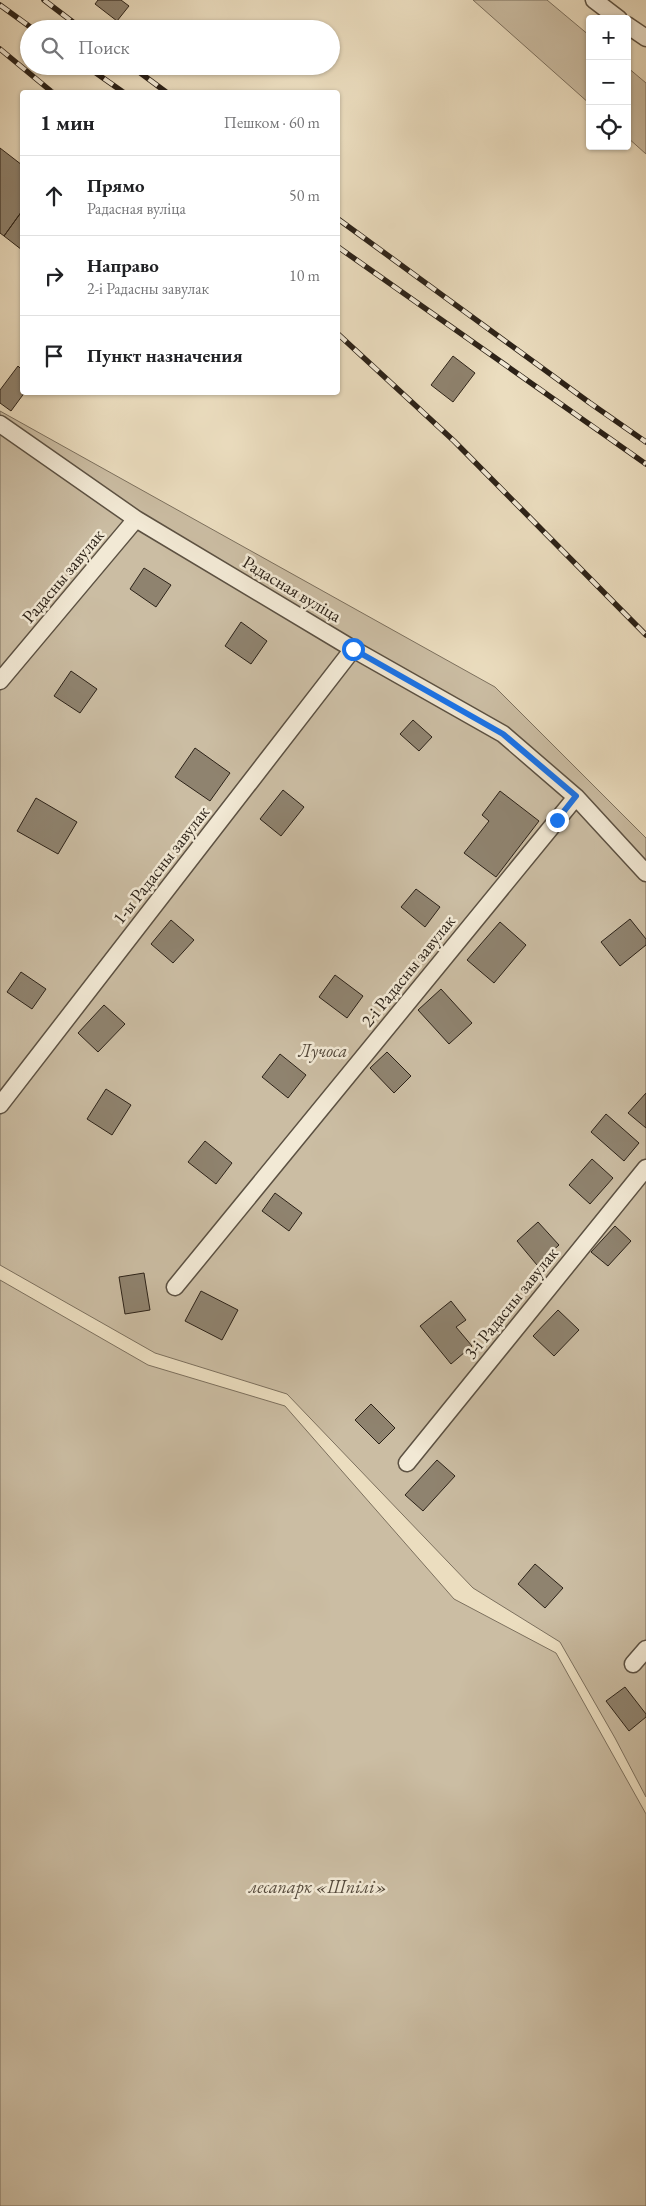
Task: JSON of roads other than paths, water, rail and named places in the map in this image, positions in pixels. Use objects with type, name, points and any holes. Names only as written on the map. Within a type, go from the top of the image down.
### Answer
[{"type":"lane","points":[[594,0],[613,15]]},
{"type":"lane","points":[[631,28],[646,38]]},
{"type":"lane","name":"Радасная вуліца","points":[[0,424],[136,520],[353,649],[503,734],[576,796],[646,873]]},
{"type":"lane","name":"Радасны завулак","points":[[0,681],[136,520]]},
{"type":"lane","name":"1-ы Радасны завулак","points":[[0,1105],[353,649]]},
{"type":"lane","name":"2-і Радасны завулак","points":[[175,1287],[576,796]]},
{"type":"lane","name":"3-і Радасны завулак","points":[[407,1463],[646,1168]]},
{"type":"lane","points":[[633,1664],[646,1649]]},
{"type":"railway","points":[[44,0],[70,20]]},
{"type":"railway","points":[[0,5],[21,20]]},
{"type":"railway","points":[[0,49],[20,66]]},
{"type":"railway","points":[[31,75],[50,90]]},
{"type":"railway","points":[[99,75],[120,90]]},
{"type":"railway","points":[[143,75],[163,90]]},
{"type":"railway","points":[[340,220],[646,442]]},
{"type":"railway","points":[[340,248],[646,464]]},
{"type":"railway","points":[[340,336],[454,441],[646,635]]},
{"type":"park label","name":"Лучоса","points":[[323,1051]]},
{"type":"park label","name":"лесапарк «Шпілі»","points":[[318,1887]]}]
